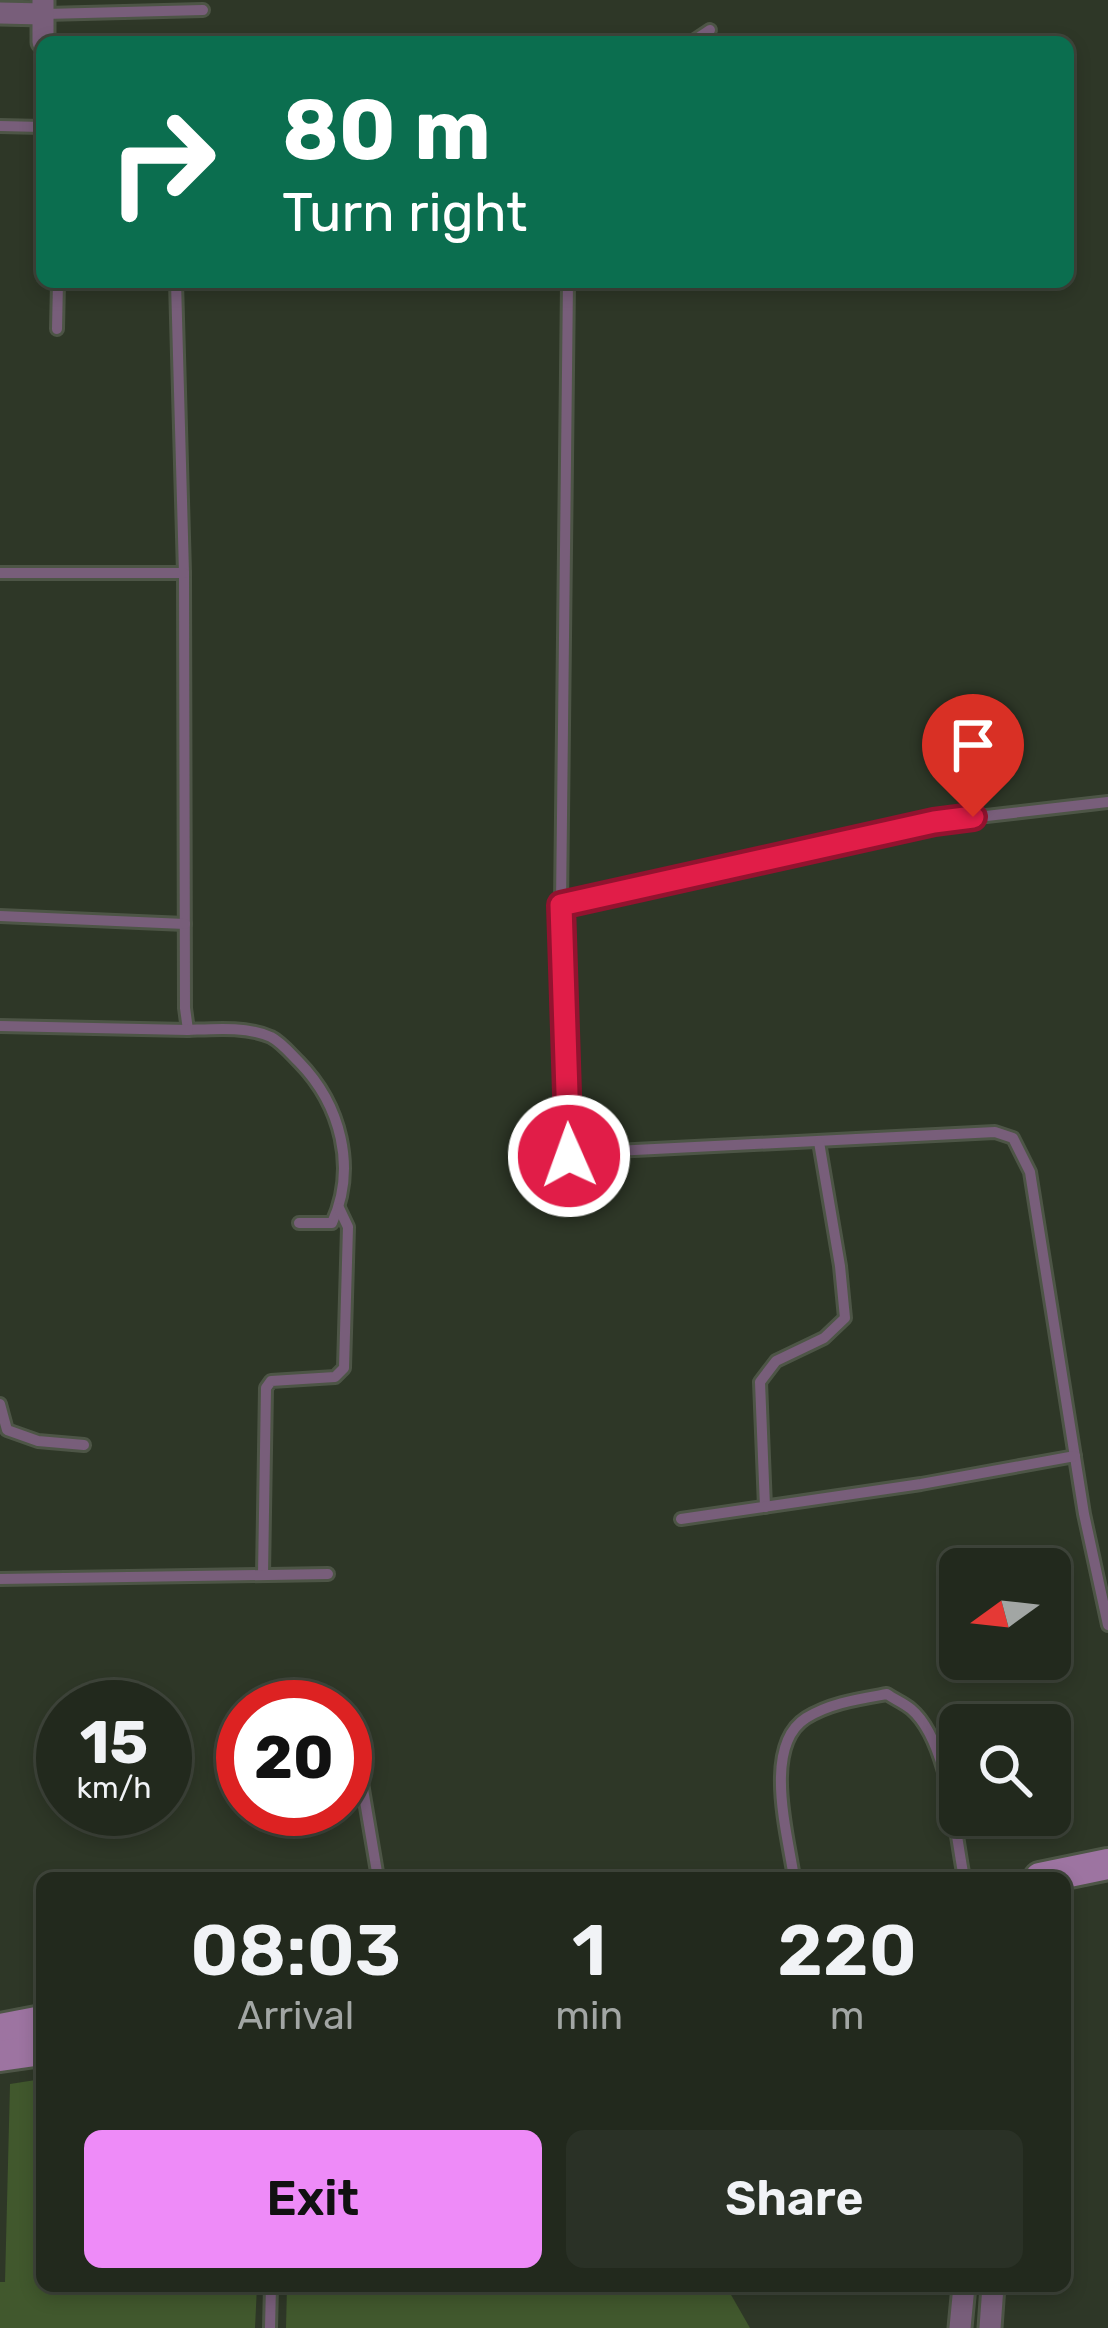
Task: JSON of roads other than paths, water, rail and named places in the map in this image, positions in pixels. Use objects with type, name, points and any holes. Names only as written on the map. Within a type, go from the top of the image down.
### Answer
[{"type":"main road","points":[[1069,1872],[1108,1864]]},
{"type":"main road","points":[[1071,1890],[1108,1881]]},
{"type":"main road","points":[[0,2029],[36,2022]]},
{"type":"main road","points":[[0,2056],[36,2051]]},
{"type":"street","points":[[0,13],[43,7]]},
{"type":"street","points":[[960,2328],[963,2292]]},
{"type":"street","points":[[990,2328],[993,2292]]},
{"type":"lane","points":[[43,7],[203,10]]},
{"type":"lane","points":[[701,36],[710,30]]},
{"type":"lane","points":[[0,126],[36,127]]},
{"type":"lane","points":[[57,329],[58,288]]},
{"type":"lane","points":[[176,288],[188,1030]]},
{"type":"lane","points":[[569,1156],[561,905],[572,288]]},
{"type":"lane","points":[[0,574],[184,573]]},
{"type":"lane","points":[[561,905],[934,822],[1108,802]]},
{"type":"lane","points":[[0,916],[185,924]]},
{"type":"lane","points":[[0,1026],[234,1029],[271,1037],[311,1075],[334,1115],[344,1152],[339,1208],[332,1223],[299,1223]]},
{"type":"lane","points":[[535,1155],[995,1132],[1013,1138],[1030,1172],[1075,1456],[1108,1624]]},
{"type":"lane","points":[[765,1507],[760,1382],[776,1361],[824,1339],[844,1318],[819,1142]]},
{"type":"lane","points":[[263,1575],[266,1388],[271,1381],[335,1377],[344,1368],[348,1227],[339,1208]]},
{"type":"lane","points":[[0,1403],[7,1430],[38,1441],[84,1445]]},
{"type":"lane","points":[[681,1519],[1075,1456]]},
{"type":"lane","points":[[1091,1546],[1108,1542]]},
{"type":"lane","points":[[0,1579],[328,1574]]},
{"type":"lane","points":[[793,1872],[780,1756],[801,1720],[839,1703],[886,1694],[913,1710],[932,1738],[963,1872]]},
{"type":"lane","points":[[371,1836],[377,1872]]},
{"type":"lane","points":[[270,2328],[271,2292]]}]
